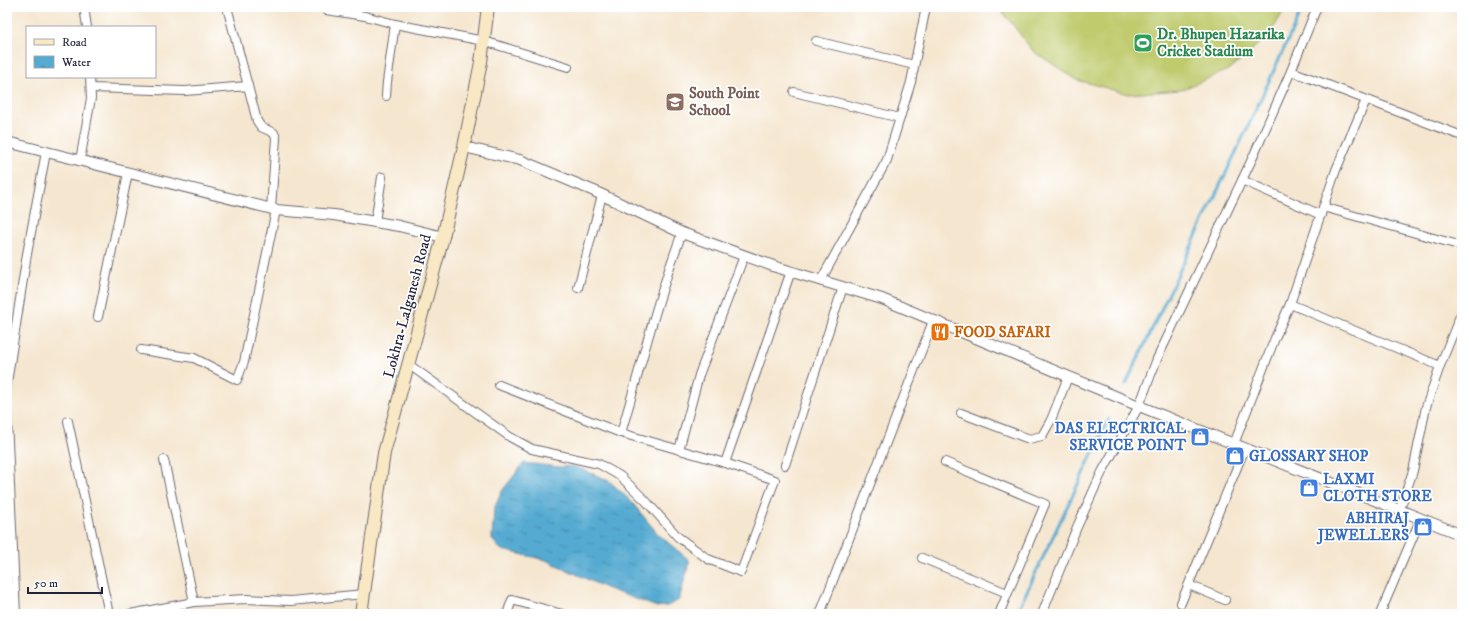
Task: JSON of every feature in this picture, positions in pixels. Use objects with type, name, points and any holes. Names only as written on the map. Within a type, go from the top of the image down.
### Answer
[{"type":"main road","name":"Lokhra-Lalganesh Road","points":[[361,614],[384,453],[443,237],[464,147],[484,41],[488,7]]},
{"type":"street","points":[[84,7],[87,26]]},
{"type":"street","points":[[141,350],[194,358],[237,380],[244,362],[273,210],[276,136],[274,133],[261,127],[257,121],[227,7]]},
{"type":"street","points":[[821,280],[886,164],[914,65],[926,7]]},
{"type":"street","points":[[1042,614],[1077,527],[1102,472],[1139,406],[1157,359],[1242,180],[1291,71],[1317,7]]},
{"type":"street","points":[[326,10],[366,16],[395,24],[484,41],[568,67]]},
{"type":"street","points":[[386,96],[395,24]]},
{"type":"street","points":[[816,41],[914,65]]},
{"type":"street","points":[[1291,71],[1462,136]]},
{"type":"street","points":[[80,161],[91,98],[90,78]]},
{"type":"street","points":[[91,88],[185,91],[248,86]]},
{"type":"street","points":[[794,92],[900,118]]},
{"type":"street","points":[[1234,444],[1275,338],[1290,304],[1336,170],[1366,100]]},
{"type":"street","points":[[7,142],[273,210],[334,215],[375,222],[443,237]]},
{"type":"street","points":[[464,147],[520,160],[602,195],[682,233],[744,256],[882,299],[1139,406],[1462,535]]},
{"type":"street","points":[[7,383],[27,254],[46,152]]},
{"type":"street","points":[[98,317],[128,173]]},
{"type":"street","points":[[375,222],[382,177]]},
{"type":"street","points":[[1242,180],[1322,211],[1462,246]]},
{"type":"street","points":[[578,288],[602,195]]},
{"type":"street","points":[[621,433],[662,287],[682,233]]},
{"type":"street","points":[[679,450],[699,375],[744,256]]},
{"type":"street","points":[[726,463],[791,271]]},
{"type":"street","points":[[785,465],[844,287]]},
{"type":"street","points":[[1290,304],[1440,366]]},
{"type":"street","points":[[1400,509],[1413,471],[1426,407],[1440,366],[1461,315]]},
{"type":"street","points":[[820,614],[933,321]]},
{"type":"street","points":[[408,364],[510,437],[532,449],[599,464],[620,476],[645,500],[678,537],[708,559],[741,572],[775,480],[726,463],[621,433],[499,386]]},
{"type":"street","points":[[961,413],[1029,439],[1042,436],[1051,420],[1068,377]]},
{"type":"street","points":[[7,420],[9,490],[16,614]]},
{"type":"street","points":[[68,421],[109,614]]},
{"type":"street","points":[[1181,603],[1245,448]]},
{"type":"street","points":[[164,460],[194,602]]},
{"type":"street","points":[[945,462],[1044,504],[999,614]]},
{"type":"street","points":[[1380,614],[1421,518]]},
{"type":"street","points":[[922,558],[1007,593]]},
{"type":"street","points":[[1189,585],[1225,600]]},
{"type":"street","points":[[130,614],[194,602],[246,598],[291,601],[364,594]]},
{"type":"street","points":[[507,614],[512,600],[562,614]]},
{"type":"green space","name":"Dr. Bhupen Hazarika Cricket Stadium","points":[[999,7],[1286,7],[1270,34],[1230,69],[1181,90],[1128,94],[1077,80],[1033,51]]},
{"type":"water","points":[[524,463],[560,467],[573,466],[608,480],[630,500],[658,534],[689,560],[679,600],[667,606],[657,607],[606,588],[546,560],[502,550],[497,546],[492,538],[494,509],[502,491]]},
{"type":"waterway","points":[[1126,384],[1303,7]]},
{"type":"waterway","points":[[1016,614],[1109,419]]},
{"type":"place","name":"Dr. Bhupen Hazarika Cricket Stadium","points":[[1143,43]]},
{"type":"place","name":"South Point School","points":[[675,102]]},
{"type":"place","name":"FOOD SAFARI","points":[[940,332]]},
{"type":"place","name":"DAS ELECTRICAL SERVICE POINT","points":[[1200,437]]},
{"type":"place","name":"GLOSSARY SHOP","points":[[1235,456]]},
{"type":"place","name":"LAXMI CLOTH STORE","points":[[1309,488]]},
{"type":"place","name":"ABHIRAJ JEWELLERS","points":[[1423,527]]}]
